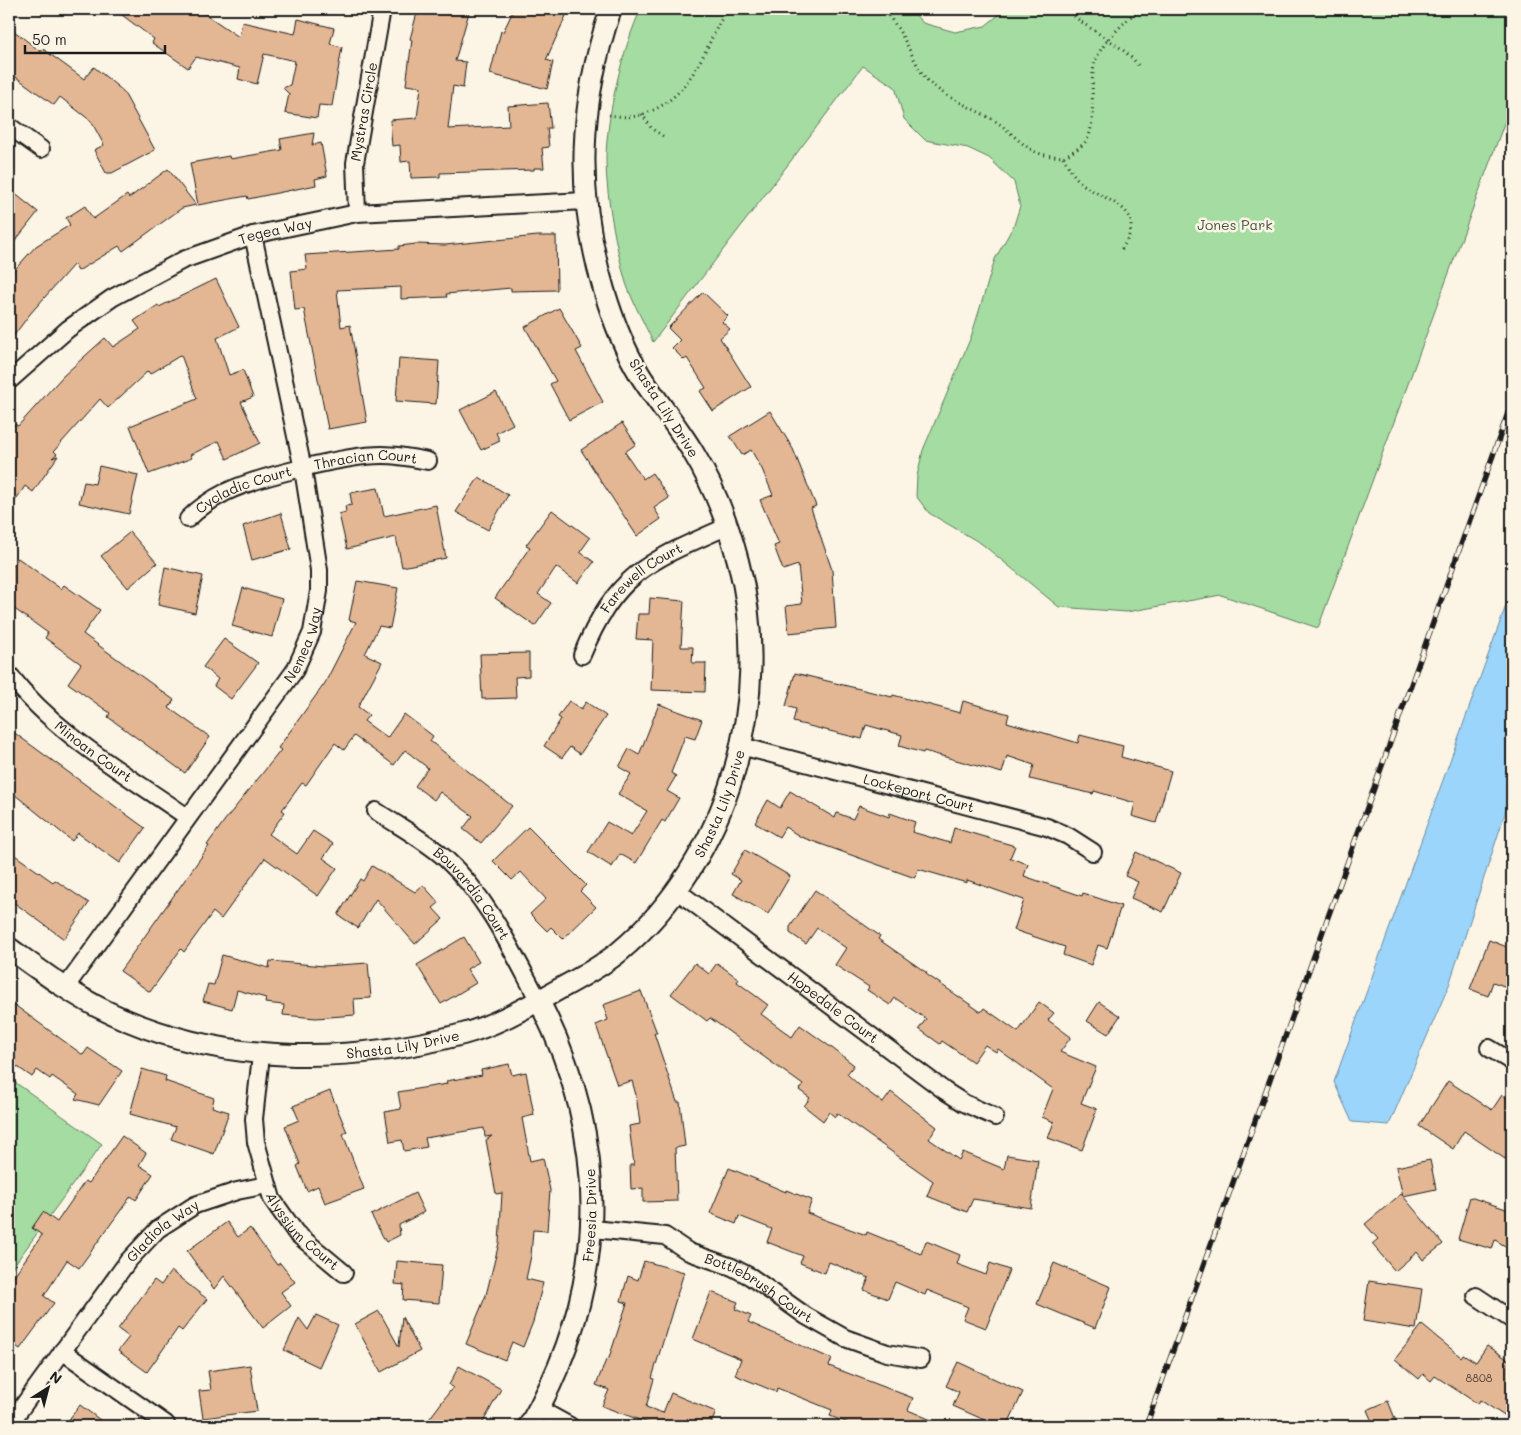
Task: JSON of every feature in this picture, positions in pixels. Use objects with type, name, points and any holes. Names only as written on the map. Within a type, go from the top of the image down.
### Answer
[{"type":"street","name":"Mystras Circle","points":[[357,214],[355,164],[382,9]]},
{"type":"street","name":"Shasta Lily Drive","points":[[9,948],[65,988],[106,1011],[168,1036],[261,1054],[345,1055],[426,1044],[472,1032],[513,1015],[602,965],[621,950],[656,915],[676,890],[701,852],[719,815],[741,746],[750,681],[750,640],[746,599],[740,567],[712,486],[692,450],[640,375],[619,336],[595,261],[585,201],[583,164],[588,98],[597,54],[611,9]]},
{"type":"street","points":[[9,126],[41,149]]},
{"type":"street","name":"Tegea Way","points":[[9,382],[68,329],[112,298],[183,260],[253,235],[357,214],[585,201]]},
{"type":"street","name":"Nemea Way","points":[[65,988],[295,670],[312,632],[319,598],[319,570],[303,469],[253,235]]},
{"type":"street","name":"Thracian Court","points":[[303,469],[380,455],[402,456],[428,461]]},
{"type":"street","name":"Cycladic Court","points":[[188,519],[208,502],[227,492],[303,469]]},
{"type":"street","name":"Farewell Court","points":[[582,655],[595,623],[606,605],[634,575],[669,552],[726,526]]},
{"type":"street","name":"Minoan Court","points":[[9,674],[31,700],[67,732],[187,817]]},
{"type":"street","name":"Lockeport Court","points":[[741,746],[1046,827],[1068,836],[1093,852]]},
{"type":"street","name":"Bouvardia Court","points":[[376,811],[430,846],[471,886],[492,915],[539,1001]]},
{"type":"street","name":"Hopedale Court","points":[[676,890],[945,1090],[970,1106],[995,1117]]},
{"type":"street","name":"Freesia Drive","points":[[529,1426],[562,1359],[576,1318],[592,1228],[589,1162],[583,1119],[572,1078],[539,1001]]},
{"type":"street","points":[[1489,1048],[1512,1062]]},
{"type":"street","points":[[261,1054],[254,1119],[256,1142],[268,1184]]},
{"type":"street","name":"Alyssium Court","points":[[268,1184],[283,1216],[296,1232],[344,1273]]},
{"type":"street","name":"Gladiola Way","points":[[9,1425],[128,1261],[158,1229],[176,1216],[202,1202],[268,1184]]},
{"type":"street","name":"Bottlebrush Court","points":[[592,1228],[665,1236],[689,1252],[732,1267],[751,1277],[806,1316],[845,1338],[887,1353],[921,1359]]},
{"type":"street","points":[[1476,1296],[1512,1320]]},
{"type":"street","points":[[62,1351],[166,1424]]},
{"type":"street","points":[[539,1409],[570,1426]]},
{"type":"path","points":[[609,116],[634,116],[642,114],[657,108],[680,93],[698,65],[710,37],[727,9]]},
{"type":"path","points":[[881,9],[887,14],[905,40],[925,77],[945,94],[1001,125],[1018,140],[1040,154],[1063,157],[1086,142],[1092,123],[1091,92],[1096,61],[1118,28],[1139,9]]},
{"type":"path","points":[[1067,9],[1079,22],[1127,51],[1138,65]]},
{"type":"path","points":[[642,114],[652,129],[663,136]]},
{"type":"path","points":[[1063,157],[1082,184],[1118,203],[1131,219],[1131,236],[1121,250]]},
{"type":"green space","name":"Jones Park","points":[[641,9],[910,9],[923,23],[955,32],[985,26],[1006,9],[1512,9],[1512,102],[1318,628],[1221,595],[1127,612],[1059,607],[982,544],[929,513],[916,496],[917,476],[923,450],[971,337],[995,259],[1014,225],[1020,206],[1014,182],[989,158],[968,148],[925,140],[904,119],[895,87],[863,66],[653,342],[626,283],[612,222],[606,174],[607,143],[612,104],[628,42]]},
{"type":"green space","points":[[9,1078],[102,1144],[9,1272]]},
{"type":"water","points":[[1512,589],[1512,792],[1449,985],[1389,1125],[1352,1122],[1334,1082]]},
{"type":"building","points":[[114,9],[198,9],[239,37],[242,22],[295,34],[298,19],[334,28],[330,44],[342,47],[332,106],[319,105],[317,118],[285,113],[289,94],[283,88],[290,85],[295,61],[264,54],[257,84],[238,79],[240,68],[196,57],[188,68],[152,43],[154,39]]},
{"type":"building","points":[[418,9],[470,9],[455,61],[466,62],[463,88],[453,86],[448,129],[509,126],[508,106],[548,103],[551,128],[547,128],[549,147],[542,148],[544,168],[534,168],[534,170],[440,173],[440,177],[411,178],[410,161],[401,162],[400,145],[392,146],[390,120],[417,118],[421,87],[406,85],[412,40],[410,39]]},
{"type":"building","points":[[514,9],[569,9],[546,60],[553,62],[547,89],[490,74],[501,31],[503,32]]},
{"type":"building","points":[[9,27],[41,52],[43,49],[84,79],[94,67],[123,91],[155,150],[112,173],[106,173],[94,150],[104,145],[91,121],[60,97],[54,105],[9,72]]},
{"type":"building","points":[[314,133],[312,145],[321,143],[327,176],[315,179],[316,185],[248,199],[247,196],[198,205],[190,163],[229,156],[230,159],[282,150],[280,139]]},
{"type":"building","points":[[168,169],[196,205],[182,208],[123,251],[119,246],[78,271],[74,264],[30,314],[9,342],[9,276],[36,246],[70,225],[66,218],[85,206],[93,219],[127,195],[129,198]]},
{"type":"building","points":[[9,189],[38,212],[9,249]]},
{"type":"building","points":[[556,236],[557,290],[511,291],[511,288],[446,294],[447,297],[401,299],[401,287],[337,290],[341,327],[350,325],[367,422],[328,429],[304,309],[295,310],[291,271],[307,269],[305,255],[399,249],[399,246],[416,244],[445,245]]},
{"type":"building","points":[[216,279],[239,327],[217,338],[229,375],[243,370],[253,397],[241,402],[260,443],[227,459],[219,441],[190,455],[192,458],[149,474],[130,426],[197,399],[181,355],[150,374],[148,371],[108,408],[100,399],[54,451],[57,454],[52,458],[58,456],[33,492],[25,486],[9,510],[9,433],[15,424],[18,426],[63,376],[105,338],[113,347],[140,329],[134,321],[158,305],[159,307]]},
{"type":"building","points":[[703,292],[728,316],[722,322],[730,329],[720,338],[751,387],[713,411],[700,391],[706,388],[687,358],[684,360],[672,348],[680,340],[668,328]]},
{"type":"building","points":[[559,308],[582,348],[576,351],[603,402],[569,420],[550,384],[556,381],[525,327]]},
{"type":"building","points":[[399,358],[439,361],[436,404],[396,401]]},
{"type":"building","points":[[496,392],[513,424],[496,433],[500,441],[481,450],[460,410]]},
{"type":"building","points":[[770,411],[793,449],[816,506],[811,508],[832,570],[836,628],[789,633],[786,606],[802,604],[798,565],[783,570],[774,546],[779,544],[760,500],[773,495],[762,469],[751,450],[742,455],[730,436]]},
{"type":"building","points":[[622,423],[636,444],[625,452],[643,479],[652,473],[669,498],[654,508],[661,519],[637,536],[581,450]]},
{"type":"building","points":[[99,466],[138,475],[129,514],[79,503],[84,482],[95,484]]},
{"type":"building","points":[[479,477],[508,495],[488,530],[456,512]]},
{"type":"building","points":[[378,488],[384,516],[436,505],[446,558],[402,567],[396,537],[347,549],[339,514],[346,512],[345,506],[352,505],[350,493]]},
{"type":"building","points":[[552,510],[590,538],[580,552],[594,562],[578,583],[556,567],[538,594],[551,603],[535,626],[495,598],[530,547],[526,545]]},
{"type":"building","points":[[281,513],[291,549],[252,560],[243,526]]},
{"type":"building","points":[[130,532],[157,563],[128,588],[101,556]]},
{"type":"building","points":[[18,558],[61,589],[64,585],[100,610],[83,634],[174,700],[169,708],[210,737],[185,773],[108,717],[110,713],[68,683],[81,664],[45,638],[48,633],[9,605],[9,571]]},
{"type":"building","points":[[165,567],[203,576],[195,613],[158,605]]},
{"type":"building","points":[[357,581],[398,588],[390,628],[379,626],[365,654],[382,662],[358,707],[369,715],[364,721],[387,738],[404,714],[433,736],[430,741],[512,806],[481,843],[463,829],[473,816],[440,792],[434,800],[415,786],[428,768],[405,750],[394,765],[354,736],[344,750],[335,743],[306,785],[302,783],[282,810],[285,812],[269,834],[297,854],[313,831],[333,844],[323,858],[337,868],[318,896],[265,858],[221,919],[213,912],[184,952],[181,949],[150,992],[120,971],[209,846],[207,845],[225,820],[281,750],[278,748],[325,683],[356,622],[349,620]]},
{"type":"building","points":[[243,588],[282,599],[272,637],[232,626]]},
{"type":"building","points":[[650,598],[684,601],[681,647],[693,647],[692,663],[706,663],[705,692],[651,690],[653,640],[636,639],[638,614],[649,614]]},
{"type":"building","points":[[224,639],[258,663],[231,699],[214,686],[218,679],[203,667]]},
{"type":"building","points":[[529,653],[529,676],[515,677],[516,698],[482,699],[480,654]]},
{"type":"building","points":[[795,673],[892,697],[893,695],[960,713],[963,701],[1009,714],[1007,722],[1078,743],[1080,735],[1123,746],[1121,757],[1171,771],[1156,823],[1132,816],[1135,803],[1094,791],[1093,794],[1030,779],[1034,765],[1007,756],[1002,773],[924,751],[923,753],[899,746],[902,735],[866,725],[862,739],[793,722],[796,709],[786,706]]},
{"type":"building","points":[[569,701],[581,709],[586,702],[606,716],[580,754],[570,747],[562,758],[544,746],[561,719],[558,717]]},
{"type":"building","points":[[659,704],[702,720],[695,739],[685,736],[671,773],[676,776],[667,791],[679,798],[665,822],[662,820],[636,863],[620,854],[612,867],[588,852],[607,822],[631,836],[647,811],[618,794],[631,774],[619,767],[629,749],[639,755]]},
{"type":"building","points":[[9,729],[145,828],[120,863],[78,833],[72,841],[9,790]]},
{"type":"building","points":[[790,791],[835,818],[837,813],[853,819],[859,806],[889,817],[890,813],[915,822],[912,832],[950,843],[954,828],[1015,846],[1010,858],[1028,864],[1024,876],[1082,896],[1083,893],[1121,906],[1107,948],[1098,945],[1091,965],[1063,955],[1065,947],[1014,930],[1024,900],[967,880],[967,883],[918,869],[915,878],[801,837],[785,827],[779,837],[755,823],[768,800],[780,808]]},
{"type":"building","points":[[528,827],[586,885],[580,891],[596,907],[563,939],[551,927],[547,931],[530,914],[546,899],[521,872],[512,880],[493,861]]},
{"type":"building","points":[[745,850],[790,876],[768,914],[733,894],[741,880],[731,874]]},
{"type":"building","points":[[9,851],[53,882],[55,880],[89,903],[64,939],[9,899]]},
{"type":"building","points":[[1136,852],[1181,873],[1163,912],[1131,898],[1138,882],[1125,876]]},
{"type":"building","points":[[372,866],[415,892],[423,885],[439,903],[433,908],[443,919],[415,944],[376,899],[358,928],[338,915],[360,879],[363,881]]},
{"type":"building","points":[[815,890],[880,936],[878,939],[926,974],[981,1012],[984,1008],[1018,1032],[1039,1002],[1054,1013],[1048,1020],[1071,1037],[1060,1052],[1096,1067],[1081,1103],[1097,1109],[1082,1150],[1048,1138],[1054,1122],[1042,1117],[1053,1089],[998,1049],[996,1052],[985,1045],[973,1062],[942,1041],[940,1044],[919,1029],[926,1019],[895,998],[890,1005],[867,990],[869,987],[835,965],[846,948],[817,928],[806,944],[790,933],[790,927]]},
{"type":"building","points":[[464,937],[479,962],[467,969],[476,983],[441,1004],[417,965]]},
{"type":"building","points":[[1489,940],[1512,949],[1512,989],[1493,982],[1488,996],[1470,989]]},
{"type":"building","points":[[222,955],[269,968],[270,961],[324,966],[368,963],[371,998],[354,999],[355,1015],[316,1018],[283,1015],[284,1005],[265,1003],[266,998],[237,990],[232,1009],[203,1001],[208,984],[214,985]]},
{"type":"building","points":[[695,963],[709,974],[717,963],[739,979],[737,982],[768,1005],[761,1014],[792,1037],[800,1025],[832,1048],[854,1065],[847,1074],[883,1103],[891,1092],[937,1127],[929,1139],[959,1160],[963,1152],[1004,1169],[1007,1155],[1038,1160],[1031,1208],[973,1199],[967,1212],[927,1196],[933,1181],[837,1113],[835,1117],[829,1112],[823,1121],[804,1106],[810,1098],[799,1090],[803,1085],[710,1018],[707,1021],[671,994]]},
{"type":"building","points":[[641,991],[657,1033],[654,1033],[677,1102],[680,1102],[685,1146],[675,1148],[677,1201],[643,1202],[643,1188],[631,1189],[630,1165],[634,1165],[629,1126],[640,1124],[636,1095],[632,1081],[617,1085],[596,1025],[608,1020],[603,1005]]},
{"type":"building","points":[[9,1001],[83,1055],[88,1048],[122,1071],[99,1105],[75,1099],[78,1094],[52,1076],[50,1079],[37,1070],[32,1077],[9,1061]]},
{"type":"building","points":[[1099,1002],[1120,1016],[1108,1034],[1087,1021]]},
{"type":"building","points":[[509,1064],[512,1075],[526,1072],[534,1115],[522,1118],[530,1161],[543,1158],[550,1190],[547,1231],[533,1230],[531,1256],[526,1279],[543,1283],[533,1322],[523,1347],[512,1342],[505,1360],[466,1344],[486,1295],[499,1243],[502,1193],[496,1194],[486,1140],[492,1136],[485,1137],[484,1128],[425,1138],[427,1147],[404,1151],[402,1140],[390,1142],[385,1112],[401,1109],[398,1092],[447,1084],[446,1081],[482,1075],[481,1070]]},
{"type":"building","points":[[142,1069],[166,1076],[165,1081],[214,1098],[212,1107],[229,1112],[214,1154],[171,1139],[176,1127],[130,1114]]},
{"type":"building","points":[[1448,1081],[1492,1110],[1502,1095],[1512,1102],[1512,1149],[1505,1159],[1464,1131],[1453,1149],[1419,1126]]},
{"type":"building","points":[[330,1091],[347,1132],[343,1134],[364,1189],[325,1203],[318,1186],[307,1191],[297,1166],[300,1164],[285,1126],[299,1120],[293,1106]]},
{"type":"building","points":[[122,1136],[146,1153],[139,1165],[153,1174],[136,1200],[131,1196],[79,1268],[67,1260],[44,1296],[54,1303],[20,1349],[9,1341],[9,1283],[42,1235],[32,1228],[43,1212],[57,1222],[85,1181],[89,1183]]},
{"type":"building","points":[[1430,1160],[1436,1189],[1403,1196],[1396,1167]]},
{"type":"building","points":[[729,1168],[786,1192],[786,1190],[812,1200],[807,1213],[866,1235],[867,1232],[921,1254],[926,1241],[960,1255],[957,1264],[986,1275],[990,1263],[1009,1270],[986,1328],[963,1319],[968,1307],[927,1290],[925,1295],[895,1282],[888,1299],[864,1290],[869,1278],[829,1262],[825,1273],[800,1263],[803,1256],[767,1242],[772,1229],[739,1216],[736,1224],[710,1213]]},
{"type":"building","points":[[415,1193],[424,1212],[399,1225],[400,1235],[386,1242],[371,1215]]},
{"type":"building","points":[[1401,1194],[1443,1244],[1423,1260],[1417,1252],[1395,1271],[1372,1244],[1378,1239],[1365,1224]]},
{"type":"building","points":[[1470,1197],[1512,1211],[1512,1250],[1495,1240],[1492,1249],[1458,1239]]},
{"type":"building","points":[[227,1222],[238,1237],[250,1228],[277,1265],[280,1263],[295,1282],[281,1292],[291,1306],[263,1328],[224,1276],[214,1289],[187,1251]]},
{"type":"building","points":[[397,1261],[442,1265],[439,1303],[403,1300],[404,1285],[395,1284]]},
{"type":"building","points":[[644,1261],[684,1272],[652,1378],[654,1379],[646,1407],[663,1413],[671,1393],[716,1412],[710,1426],[656,1426],[602,1406],[609,1390],[596,1385],[606,1360],[608,1361],[627,1303],[621,1301],[628,1276],[638,1280]]},
{"type":"building","points":[[1054,1263],[1111,1287],[1095,1328],[1037,1304]]},
{"type":"building","points":[[171,1271],[207,1299],[182,1331],[178,1328],[147,1372],[118,1351],[129,1337],[118,1329],[154,1280],[161,1285]]},
{"type":"building","points":[[1369,1281],[1422,1289],[1416,1329],[1363,1321]]},
{"type":"building","points":[[711,1292],[738,1302],[735,1309],[751,1316],[748,1322],[832,1359],[829,1366],[913,1398],[908,1410],[945,1426],[847,1426],[848,1423],[830,1416],[832,1410],[777,1388],[776,1392],[735,1375],[741,1359],[693,1339]]},
{"type":"building","points":[[379,1311],[399,1347],[402,1317],[420,1351],[381,1372],[355,1324]]},
{"type":"building","points":[[316,1315],[338,1325],[319,1367],[284,1350],[299,1318],[308,1330]]},
{"type":"building","points":[[1422,1325],[1461,1357],[1463,1354],[1476,1362],[1487,1346],[1512,1362],[1512,1421],[1480,1400],[1478,1404],[1435,1376],[1431,1381],[1423,1374],[1419,1379],[1395,1359]]},
{"type":"building","points":[[958,1362],[1023,1392],[1007,1426],[998,1426],[953,1406],[959,1392],[946,1386]]},
{"type":"building","points":[[250,1365],[257,1411],[203,1418],[199,1391],[211,1390],[208,1371]]},
{"type":"building","points":[[459,1366],[501,1389],[481,1426],[424,1426],[453,1387],[449,1385]]},
{"type":"building","points":[[1388,1401],[1398,1426],[1374,1426],[1367,1410]]},
{"type":"building","points":[[80,1405],[108,1426],[64,1426]]},
{"type":"railway","points":[[1146,1426],[1512,402]]}]
